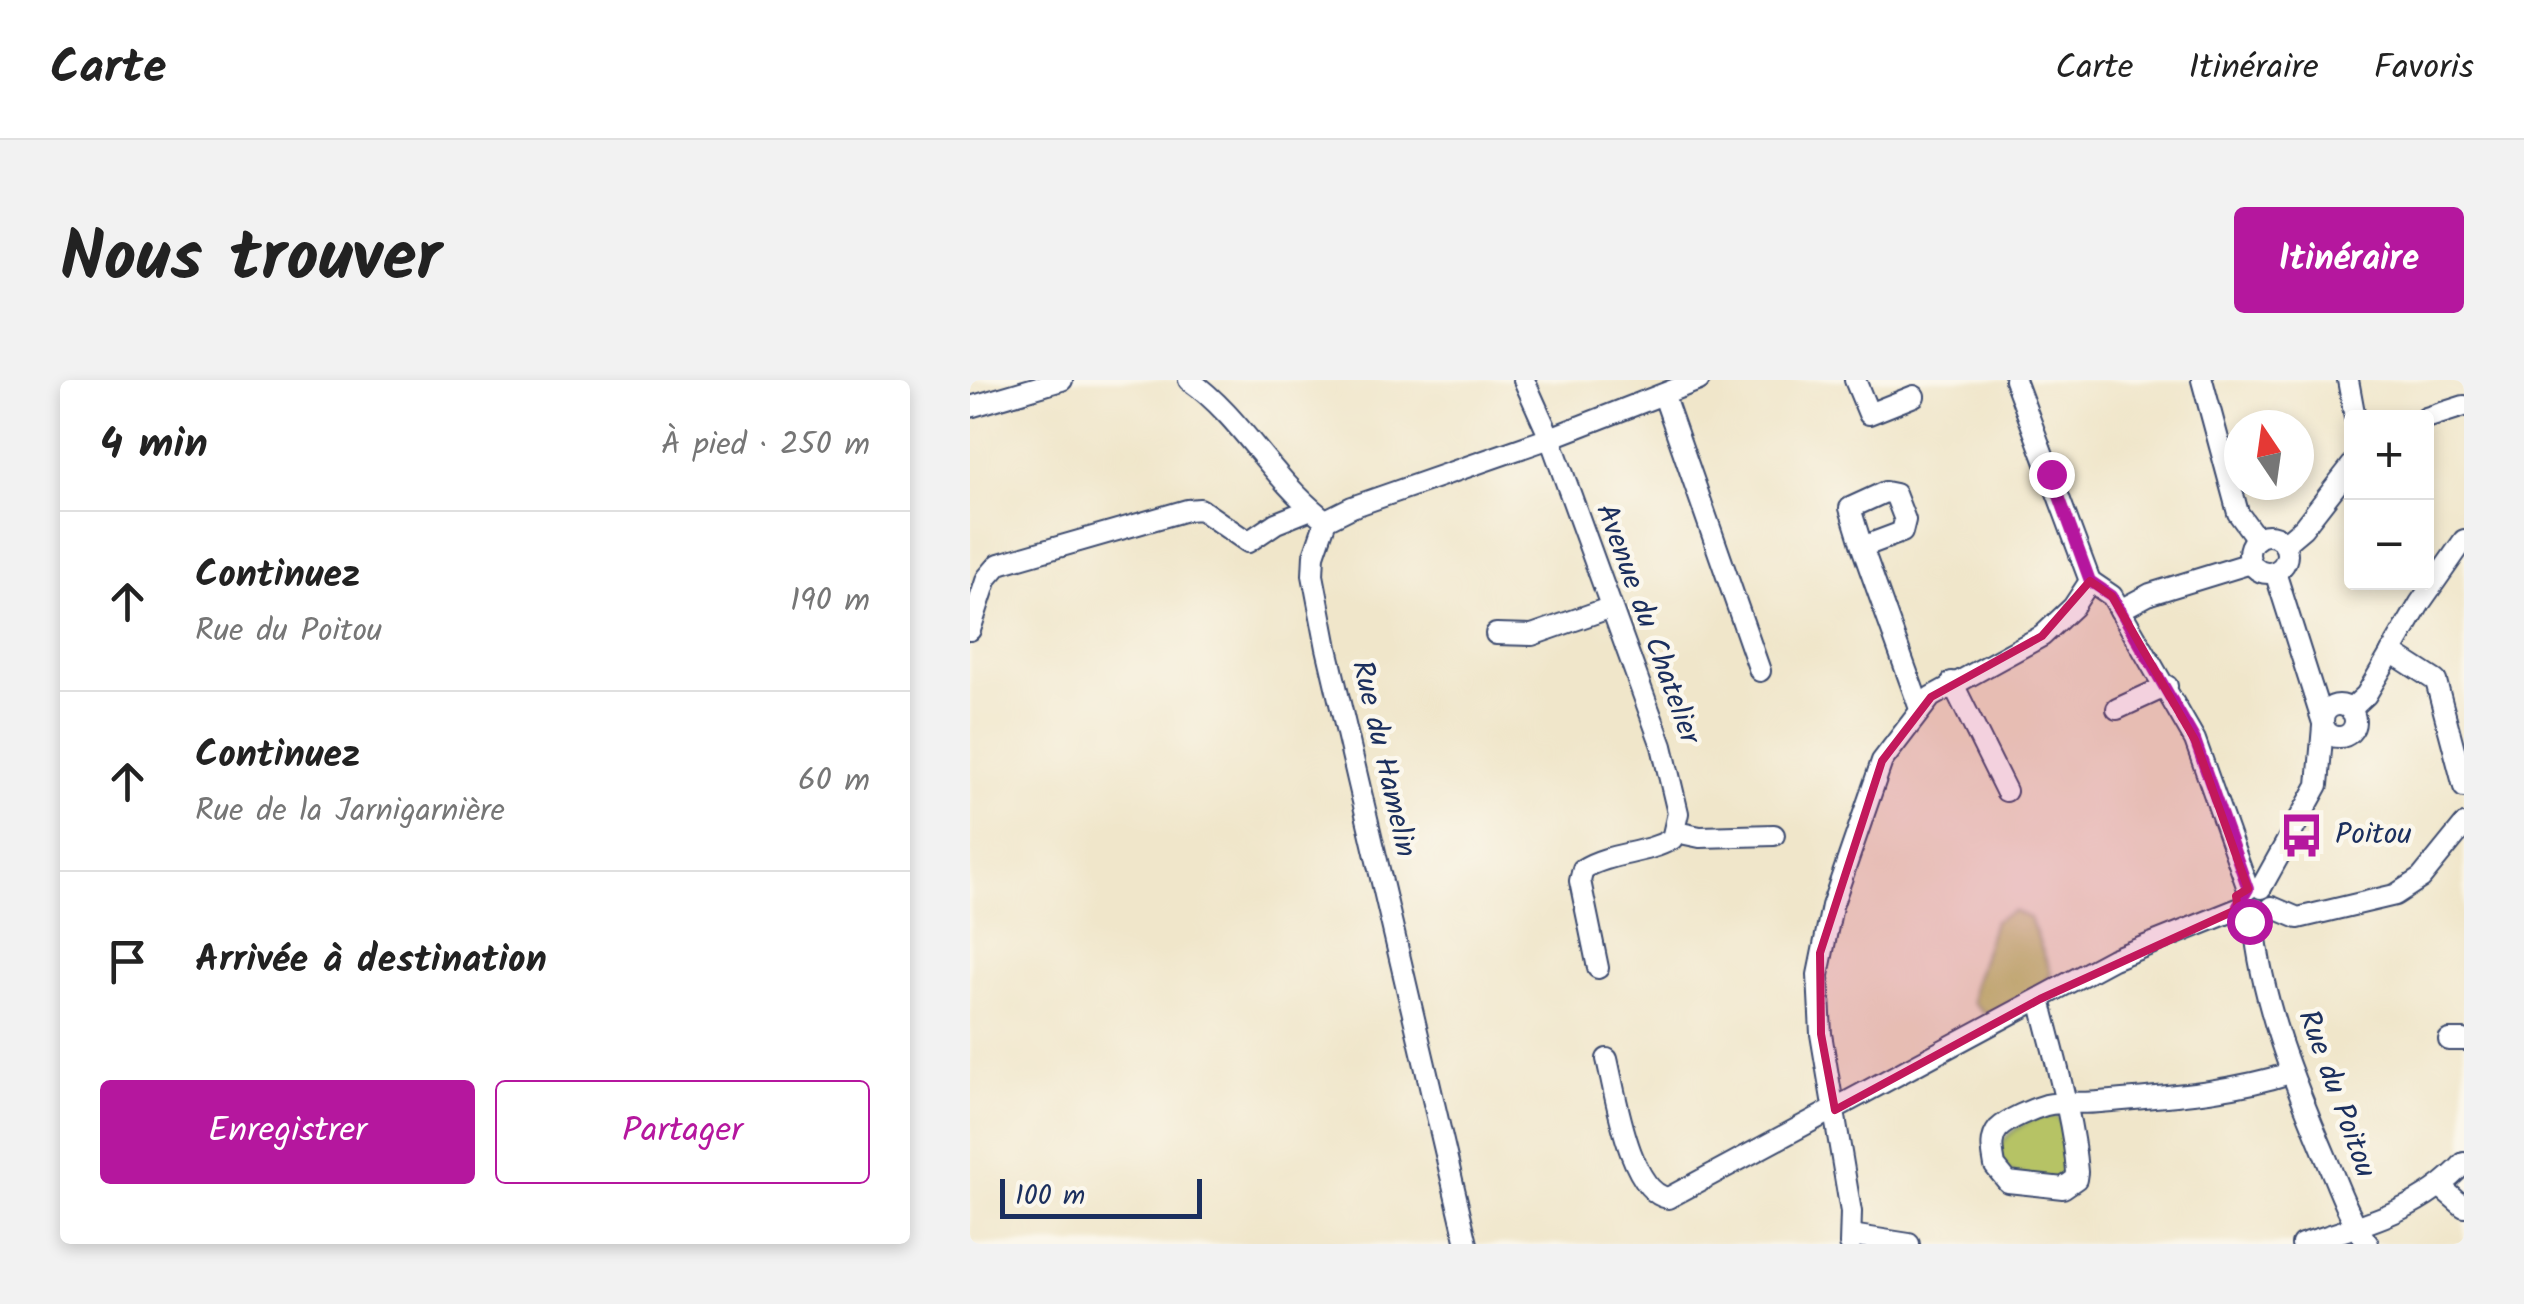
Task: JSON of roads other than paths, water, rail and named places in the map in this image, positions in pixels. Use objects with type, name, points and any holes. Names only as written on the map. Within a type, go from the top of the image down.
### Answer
[{"type":"street","points":[[970,408],[1062,380]]},
{"type":"street","points":[[1189,380],[1224,408],[1319,514]]},
{"type":"street","name":"Avenue du Chatelier","points":[[1524,380],[1550,438],[1662,746],[1678,813],[1676,832]]},
{"type":"street","points":[[1856,380],[1869,414],[1914,396]]},
{"type":"street","points":[[1607,1059],[1637,1166],[1661,1197],[1680,1195],[2154,940],[2246,916],[2267,917],[2272,908],[2269,895],[2254,889],[2213,783],[2167,686],[2112,596],[2090,581],[2015,380]]},
{"type":"street","points":[[2202,380],[2238,513],[2257,539]]},
{"type":"street","points":[[2348,380],[2354,410]]},
{"type":"street","points":[[970,630],[987,578],[1012,558],[1200,509],[1248,542],[1276,523],[1374,497],[1550,438],[1694,381]]},
{"type":"street","points":[[1664,396],[1760,670]]},
{"type":"street","points":[[2434,415],[2464,406]]},
{"type":"street","points":[[2284,544],[2304,528],[2344,476]]},
{"type":"street","name":"Rue du Hamelin","points":[[1319,514],[1314,555],[1318,604],[1467,1244]]},
{"type":"street","points":[[2269,535],[2284,544],[2286,560],[2275,572],[2264,573],[2252,563],[2249,553],[2257,539],[2269,535]]},
{"type":"street","points":[[2318,785],[2325,713],[2344,708],[2366,694],[2464,540]]},
{"type":"street","points":[[1862,547],[1920,709]]},
{"type":"street","points":[[2120,610],[2150,594],[2252,563]]},
{"type":"street","points":[[2275,572],[2323,725],[2329,734],[2343,737]]},
{"type":"street","points":[[1909,1244],[1850,1240],[1822,1034],[1820,954],[1839,883],[1882,760],[1920,709],[1952,682],[2042,636],[2062,620],[2090,581]]},
{"type":"street","points":[[1496,634],[1532,636],[1609,608]]},
{"type":"street","points":[[2391,652],[2436,680],[2464,788]]},
{"type":"street","points":[[1952,682],[2006,791]]},
{"type":"street","points":[[2117,709],[2167,686]]},
{"type":"street","points":[[2246,916],[2240,897],[2254,889],[2318,785],[2328,776],[2343,737],[2355,723],[2344,708],[2314,691]]},
{"type":"street","points":[[2272,908],[2298,918],[2395,895],[2421,878],[2464,825]]},
{"type":"street","points":[[1598,968],[1580,881],[1583,869],[1600,858],[1659,846],[1676,832],[1700,837],[1774,835]]},
{"type":"street","name":"Rue du Poitou","points":[[2246,916],[2290,1072],[2362,1235]]},
{"type":"street","points":[[2040,998],[2062,1103],[2077,1162],[2076,1179],[2054,1188],[2008,1182],[1999,1175],[1992,1144],[2002,1126],[2040,1107],[2062,1103],[2220,1091],[2290,1072]]},
{"type":"street","points":[[2302,1244],[2362,1235],[2442,1188],[2464,1163]]},
{"type":"street","points":[[2442,1188],[2464,1207]]},
{"type":"place","name":"Poitou","points":[[2302,835]]}]
